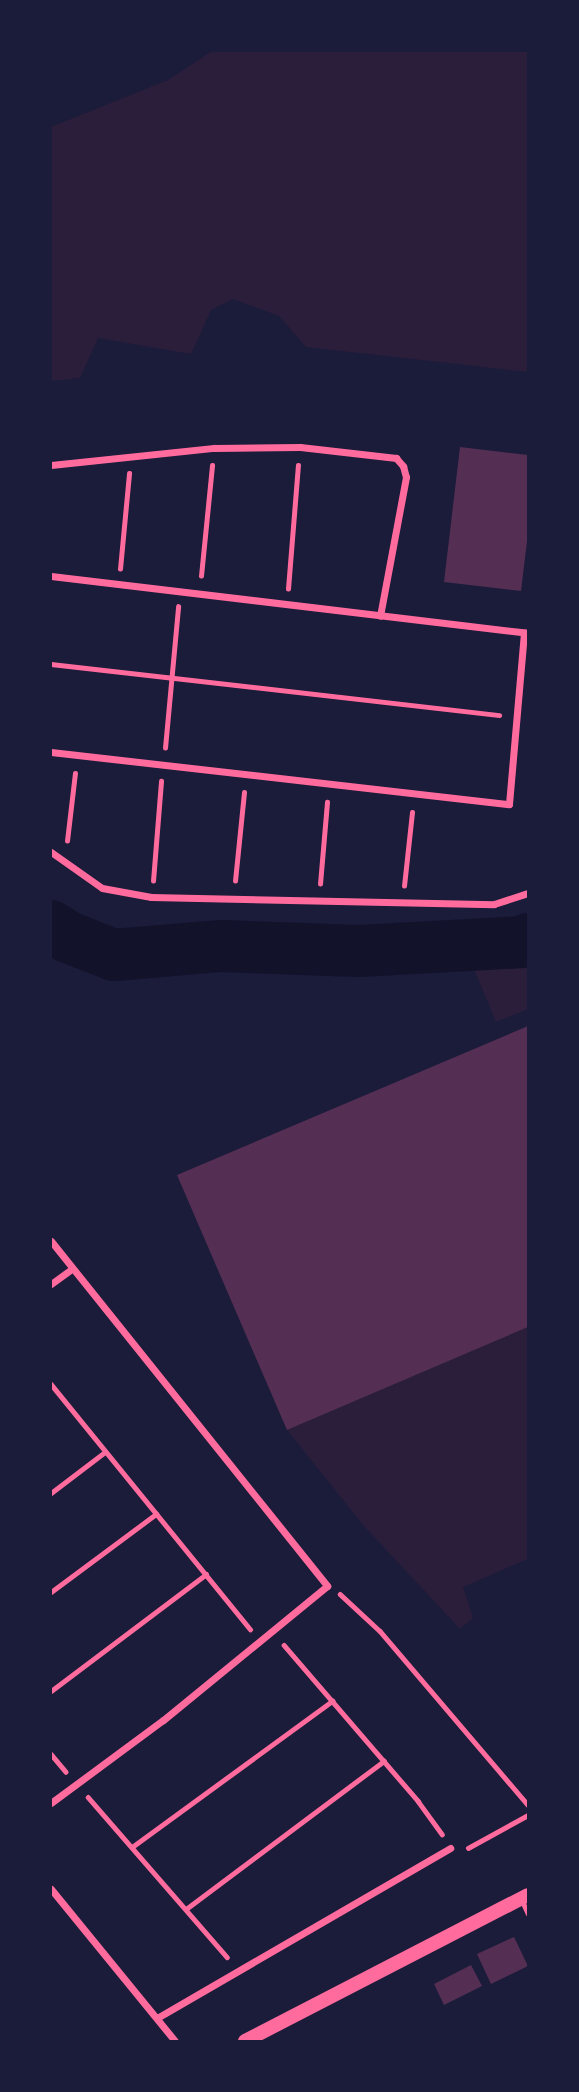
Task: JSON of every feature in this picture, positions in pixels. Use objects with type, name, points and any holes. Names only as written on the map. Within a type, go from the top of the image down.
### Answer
[{"type":"main road","points":[[245,2041],[525,1897]]},
{"type":"street","points":[[51,465],[214,448],[300,447],[396,458],[403,466],[406,477],[380,616]]},
{"type":"street","points":[[51,576],[526,633],[509,804],[51,751]]},
{"type":"street","points":[[51,852],[102,888],[151,897],[494,904],[528,893]]},
{"type":"street","points":[[51,1241],[327,1586],[163,1720],[51,1803]]},
{"type":"street","points":[[51,1284],[72,1269]]},
{"type":"street","points":[[157,2018],[450,1848]]},
{"type":"street","points":[[51,1889],[175,2041]]},
{"type":"lane","points":[[525,1897],[528,1914]]},
{"type":"path","points":[[286,605],[300,447]]},
{"type":"path","points":[[199,595],[214,448]]},
{"type":"path","points":[[119,585],[131,455]]},
{"type":"path","points":[[151,897],[180,592]]},
{"type":"path","points":[[51,664],[517,717]]},
{"type":"path","points":[[64,863],[77,755]]},
{"type":"path","points":[[234,898],[245,774]]},
{"type":"path","points":[[318,900],[329,783]]},
{"type":"path","points":[[402,902],[414,793]]},
{"type":"path","points":[[52,1388],[260,1640]]},
{"type":"path","points":[[51,1493],[105,1452]]},
{"type":"path","points":[[51,1592],[156,1514]]},
{"type":"path","points":[[51,1691],[206,1574]]},
{"type":"path","points":[[327,1586],[360,1610],[380,1630],[528,1805]]},
{"type":"path","points":[[272,1631],[431,1818],[450,1848],[471,1847],[528,1815]]},
{"type":"path","points":[[132,1847],[332,1701]]},
{"type":"path","points":[[186,1909],[384,1761]]},
{"type":"path","points":[[77,1784],[239,1970]]},
{"type":"shaded area","points":[[212,51],[528,51],[528,372],[306,347],[279,316],[233,299],[211,310],[191,354],[98,338],[80,378],[51,381],[51,127],[168,80]]},
{"type":"shaded area","points":[[528,952],[528,1009],[496,1022],[468,955]]},
{"type":"shaded area","points":[[528,1327],[528,1559],[463,1587],[473,1618],[460,1629],[364,1526],[287,1430]]},
{"type":"building","points":[[460,447],[528,455],[528,533],[521,591],[444,582]]},
{"type":"building","points":[[528,1026],[528,1327],[287,1430],[177,1175]]},
{"type":"building","points":[[514,1937],[528,1966],[491,1984],[477,1954]]},
{"type":"building","points":[[471,1965],[482,1986],[444,2005],[434,1984]]},
{"type":"waterway","points":[[51,926],[68,937],[114,955],[222,946],[359,951],[524,942],[528,939]]}]
